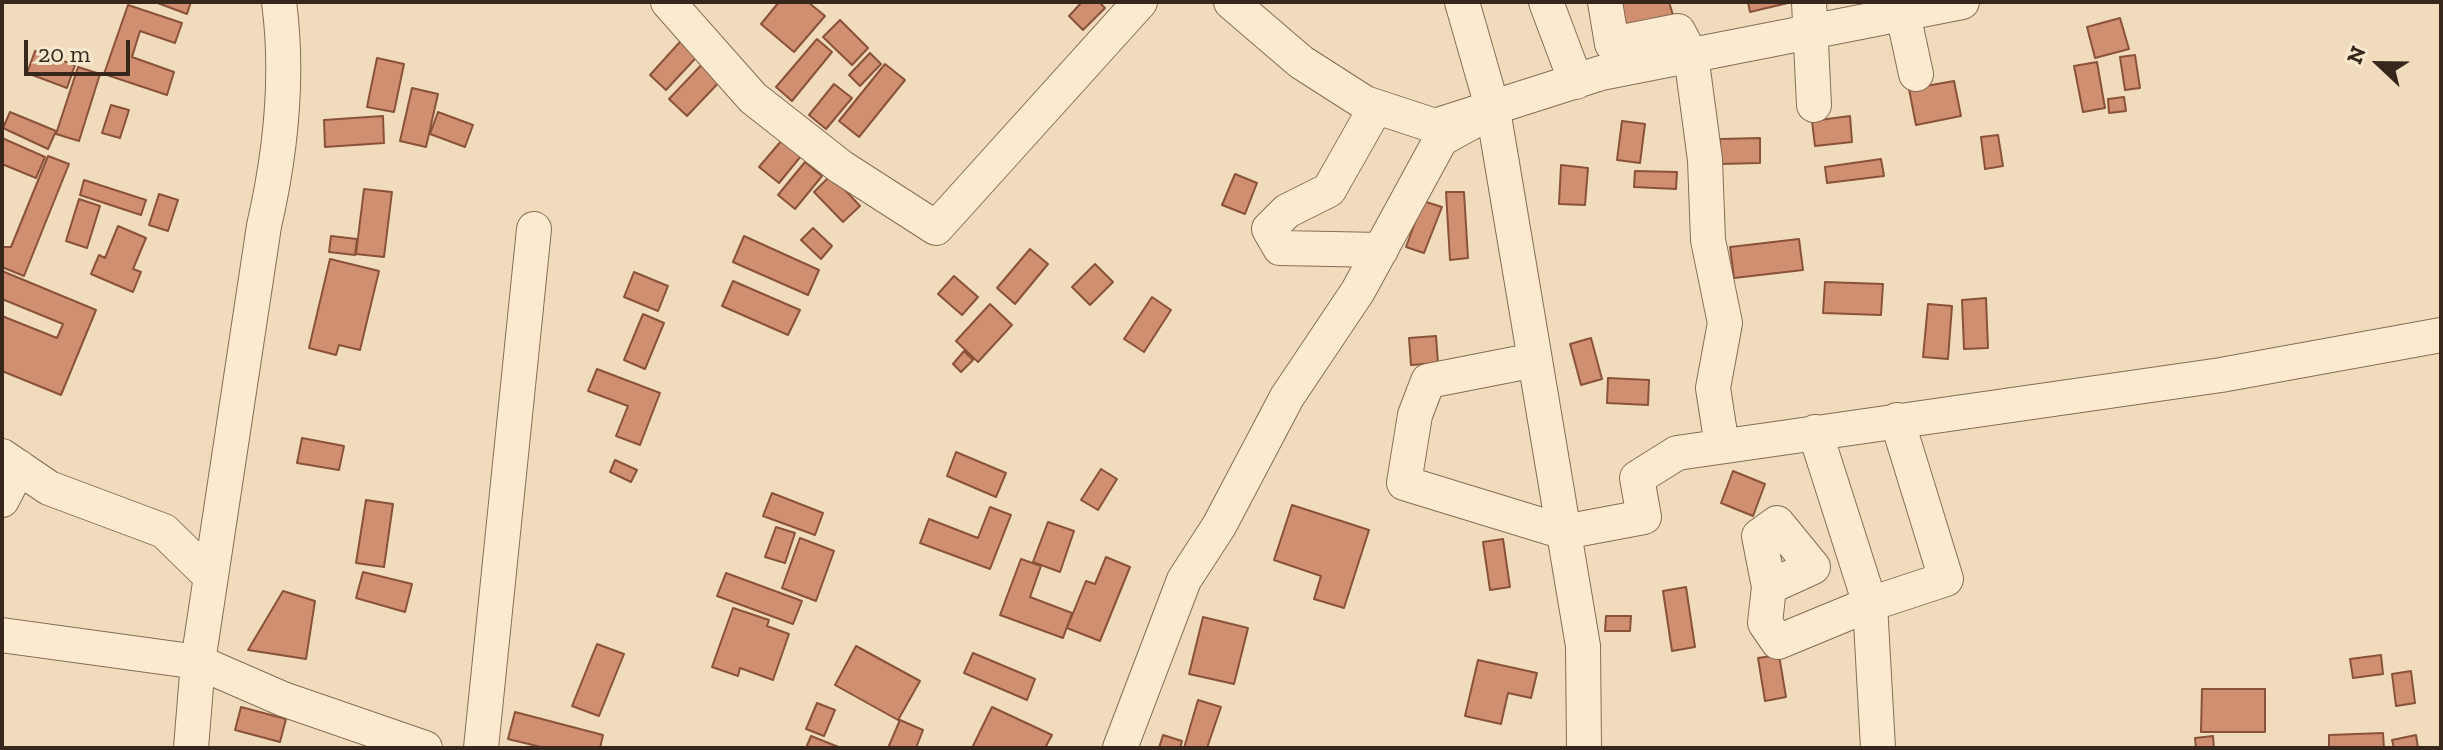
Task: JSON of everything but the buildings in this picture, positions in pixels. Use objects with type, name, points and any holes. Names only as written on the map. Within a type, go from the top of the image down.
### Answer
[{"type":"street","points":[[191,748],[198,662],[264,226],[276,173],[283,106],[279,2]]},
{"type":"street","points":[[668,2],[753,98],[841,167],[936,228],[1140,2]]},
{"type":"street","points":[[1231,2],[1301,62],[1365,103],[1435,126],[1576,82],[1691,55],[1808,17],[1903,14],[1962,2]]},
{"type":"street","points":[[1462,2],[1493,110],[1583,646],[1584,748]]},
{"type":"street","points":[[1546,2],[1576,82]]},
{"type":"street","points":[[1605,2],[1612,44],[1678,31],[1691,55],[1705,160],[1708,240],[1725,323],[1713,388],[1722,446]]},
{"type":"street","points":[[1903,14],[1916,74]]},
{"type":"street","points":[[1808,17],[1814,105]]},
{"type":"street","points":[[1376,107],[1329,190],[1287,211],[1269,229],[1280,248],[1381,250]]},
{"type":"street","points":[[1120,748],[1184,580],[1219,526],[1287,397],[1381,250],[1441,139],[1493,110]]},
{"type":"street","points":[[481,748],[534,229]]},
{"type":"street","points":[[1535,360],[1428,381],[1415,415],[1404,483],[1564,532],[1644,517],[1637,478],[1677,453],[2221,375],[2441,335]]},
{"type":"street","points":[[1769,587],[1765,623],[1778,642],[1870,604],[1946,579],[1897,420]]},
{"type":"street","points":[[1815,432],[1870,604],[1878,748]]},
{"type":"street","points":[[2,500],[10,462],[49,488],[164,531],[211,577]]},
{"type":"street","points":[[2,635],[198,662],[283,699],[425,748]]}]
